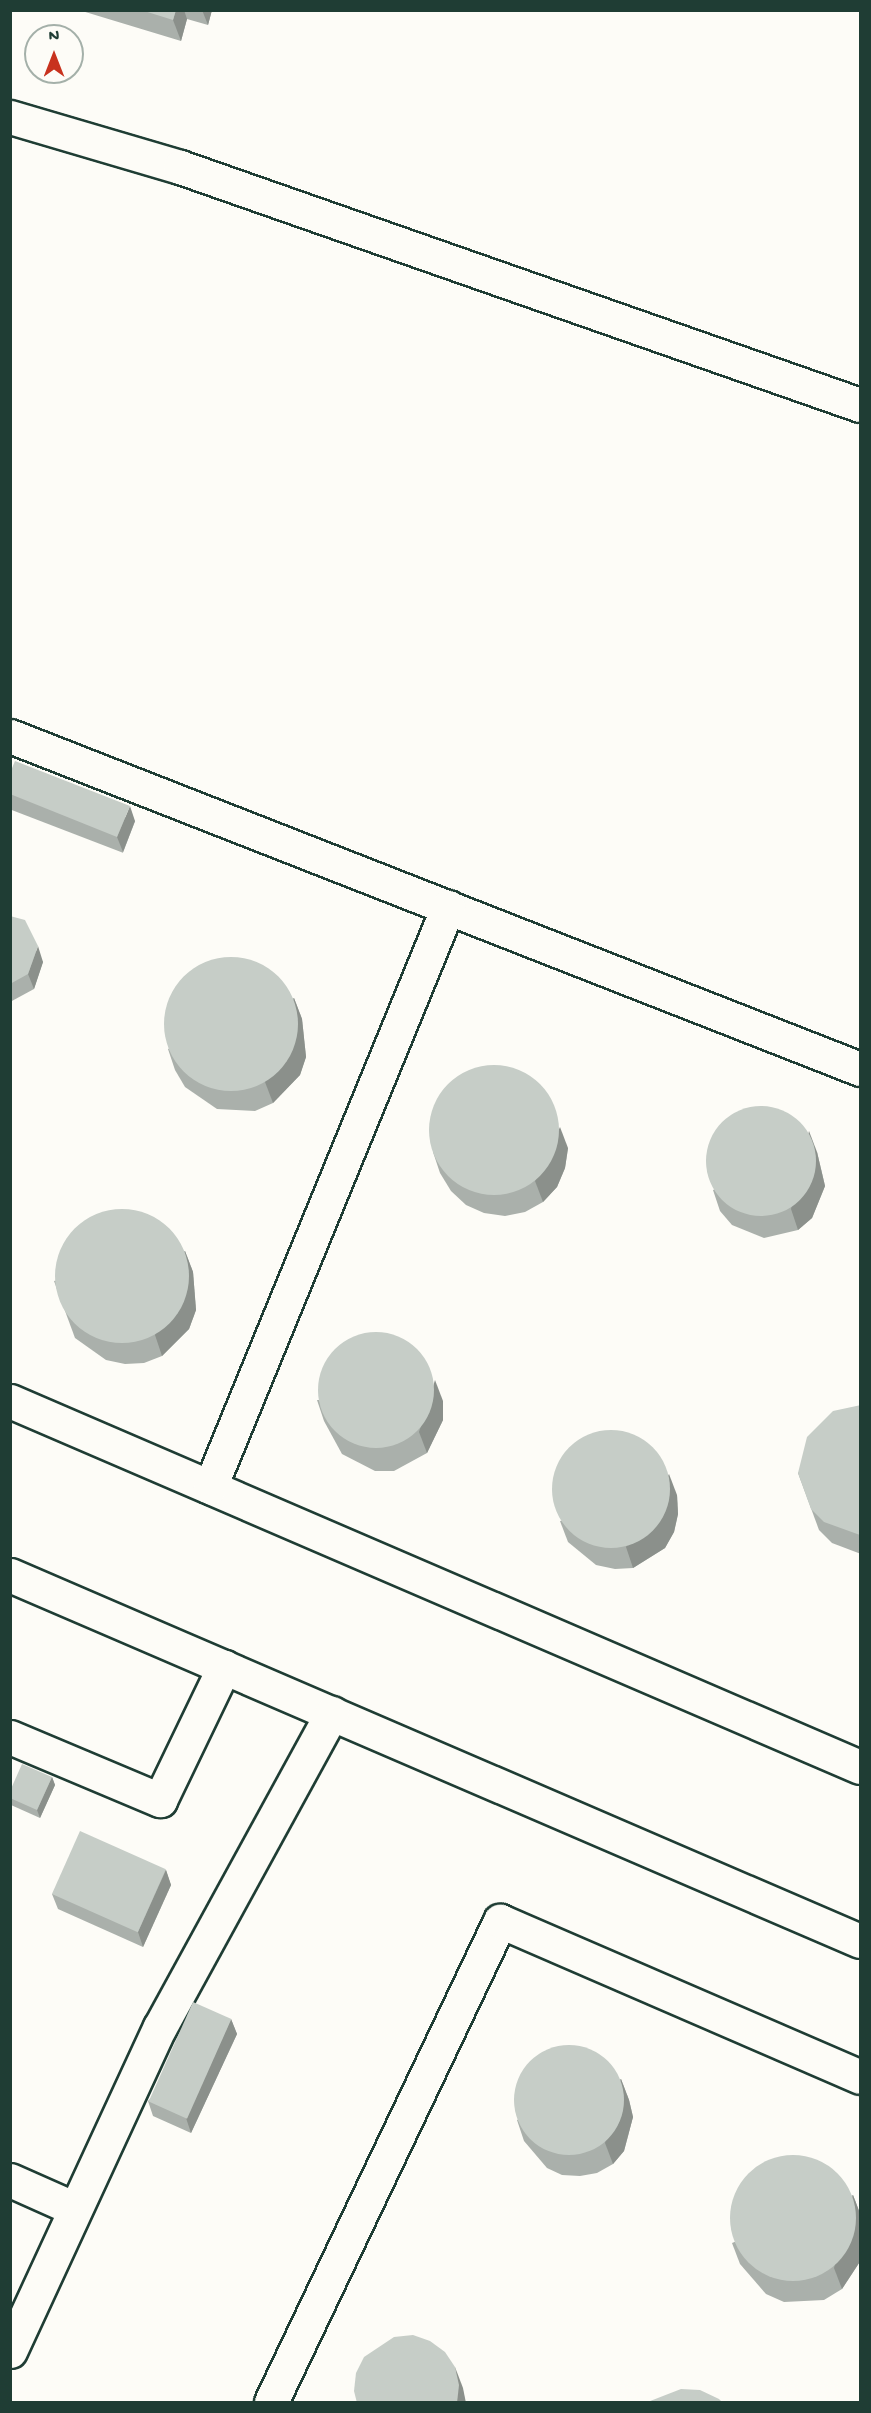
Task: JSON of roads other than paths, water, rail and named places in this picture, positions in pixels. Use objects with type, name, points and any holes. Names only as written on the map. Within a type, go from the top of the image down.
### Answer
[{"type":"street","points":[[10,117],[180,167],[861,405]]},
{"type":"street","points":[[10,735],[861,1069]]},
{"type":"street","points":[[210,1487],[448,907]]},
{"type":"street","points":[[10,1401],[861,1767]]},
{"type":"street","points":[[10,1575],[861,1941]]},
{"type":"street","points":[[10,1737],[160,1800],[224,1667]]},
{"type":"street","points":[[10,2350],[160,2026],[332,1713]]},
{"type":"street","points":[[271,2403],[500,1921],[861,2077]]},
{"type":"street","points":[[10,2180],[75,2209]]}]
